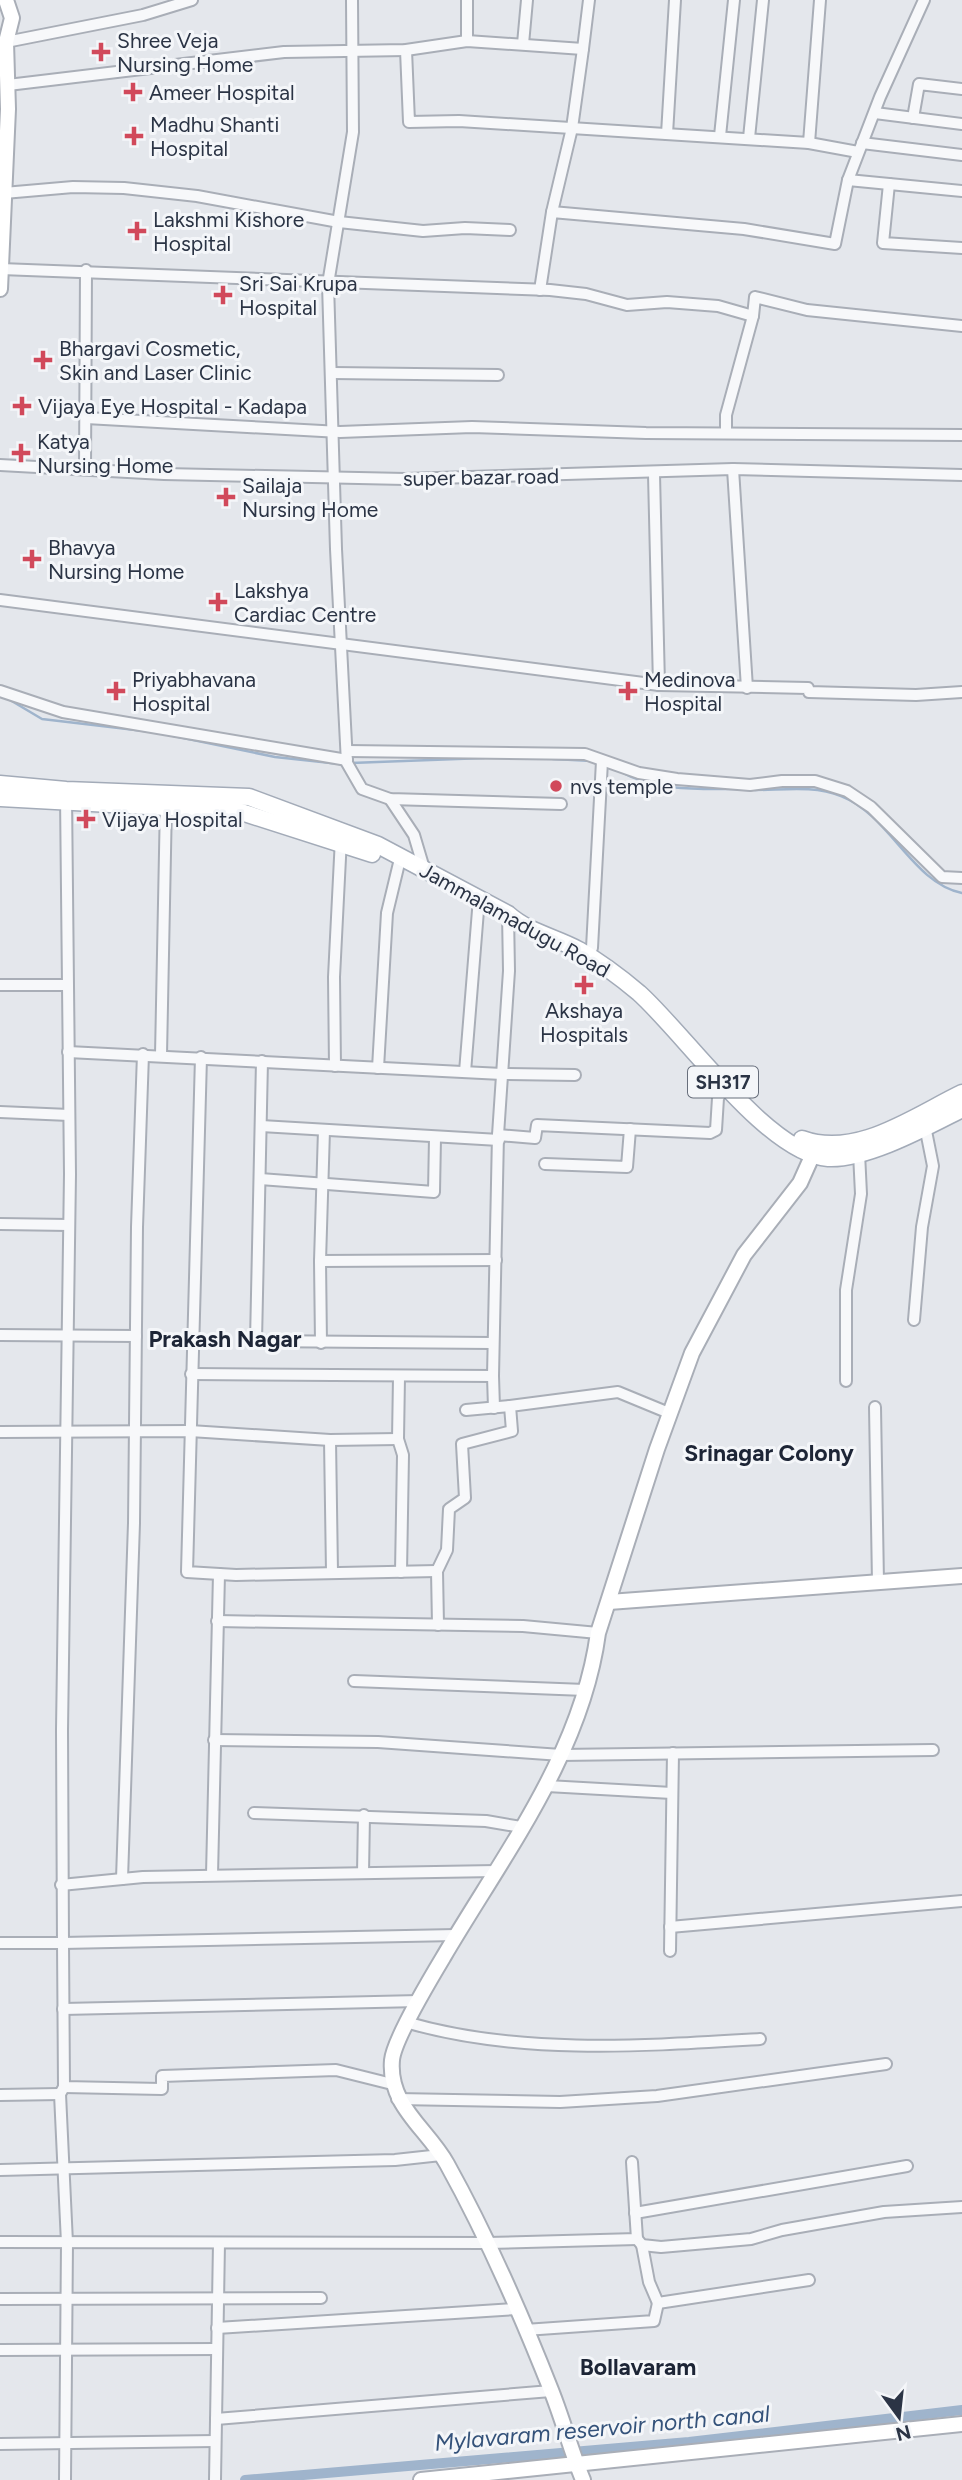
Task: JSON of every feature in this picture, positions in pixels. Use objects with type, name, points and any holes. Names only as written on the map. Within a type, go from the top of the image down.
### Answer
[{"type":"main road","points":[[0,289],[4,109],[8,85],[6,0]]},
{"type":"main road","name":"Jammalamadugu Road","points":[[0,783],[66,796],[166,800],[249,797],[425,872],[512,919],[578,949],[613,972],[661,1015],[754,1117],[826,1158],[859,1153],[906,1128],[925,1126],[962,1109]]},
{"type":"main road","name":"SH317","points":[[0,798],[66,796]]},
{"type":"main road","name":"SH317","points":[[399,863],[479,902]]},
{"type":"main road","points":[[512,919],[523,916],[592,948],[629,972],[661,1001],[760,1110],[814,1149],[847,1144],[906,1128],[962,1093]]},
{"type":"main road","points":[[583,2480],[551,2391],[487,2244],[440,2155],[396,2092],[392,2059],[419,2001],[456,1935],[547,1786],[585,1690],[595,1660],[598,1633],[669,1413],[692,1353],[744,1255],[800,1183],[814,1149]]},
{"type":"main road","points":[[608,1602],[962,1576]]},
{"type":"main road","points":[[421,2480],[962,2424]]},
{"type":"street","points":[[6,29],[143,15],[192,0]]},
{"type":"street","points":[[352,0],[354,132],[328,284],[347,756],[362,789],[390,799],[561,804]]},
{"type":"street","points":[[467,0],[467,41]]},
{"type":"street","points":[[523,44],[527,0]]},
{"type":"street","points":[[540,290],[552,212],[572,128],[589,0]]},
{"type":"street","points":[[667,134],[675,0]]},
{"type":"street","points":[[720,136],[734,0]]},
{"type":"street","points":[[749,138],[763,0]]},
{"type":"street","points":[[809,144],[820,0]]},
{"type":"street","points":[[552,212],[744,229],[835,244],[848,180],[924,0]]},
{"type":"street","points":[[8,85],[284,52],[406,50],[467,41],[583,49]]},
{"type":"street","points":[[406,50],[409,122],[459,121],[720,136],[962,155]]},
{"type":"street","points":[[913,118],[919,85],[962,89]]},
{"type":"street","points":[[875,113],[962,124]]},
{"type":"street","points":[[848,180],[962,191]]},
{"type":"street","points":[[3,183],[124,188],[197,196],[339,222],[423,231],[465,228],[510,230]]},
{"type":"street","points":[[890,184],[883,243],[962,248]]},
{"type":"street","points":[[1,269],[86,270],[328,284],[540,290],[586,295],[627,305],[667,302],[718,306],[752,316]]},
{"type":"street","points":[[85,469],[86,270]]},
{"type":"street","points":[[726,433],[726,415],[755,298],[807,310],[962,326]]},
{"type":"street","points":[[332,373],[498,375]]},
{"type":"street","points":[[86,418],[333,431],[472,427],[962,435]]},
{"type":"street","name":"super bazar road","points":[[0,465],[336,478],[654,474],[733,469],[962,475]]},
{"type":"street","points":[[733,469],[747,688]]},
{"type":"street","points":[[654,474],[659,685]]},
{"type":"street","points":[[0,600],[659,685],[808,688],[808,692],[916,695],[962,692]]},
{"type":"street","points":[[0,691],[63,712],[347,756],[585,754],[639,773],[677,779],[750,785],[815,781],[848,790],[871,807],[942,877],[962,878]]},
{"type":"street","points":[[592,948],[602,761]]},
{"type":"street","points":[[65,2480],[67,2243],[62,2091],[61,1885],[69,1225],[66,796]]},
{"type":"street","points":[[390,799],[414,835],[425,872]]},
{"type":"street","points":[[161,1055],[166,800]]},
{"type":"street","points":[[335,1066],[334,977],[341,836]]},
{"type":"street","points":[[378,1068],[387,913],[399,863]]},
{"type":"street","points":[[464,1072],[479,902]]},
{"type":"street","points":[[494,1408],[492,1343],[498,1138],[512,919]]},
{"type":"street","points":[[0,985],[67,985]]},
{"type":"street","points":[[68,1052],[502,1074],[575,1075]]},
{"type":"street","points":[[122,1879],[144,1054]]},
{"type":"street","points":[[201,1058],[187,1572],[219,1574],[437,1571]]},
{"type":"street","points":[[262,1061],[256,1341],[492,1343]]},
{"type":"street","points":[[261,1126],[435,1138],[535,1138],[537,1125],[715,1132],[718,1098],[726,1086]]},
{"type":"street","points":[[0,1112],[69,1115]]},
{"type":"street","points":[[914,1320],[922,1227],[933,1166],[925,1126]]},
{"type":"street","points":[[545,1164],[627,1167],[630,1129]]},
{"type":"street","points":[[321,1343],[320,1261],[324,1130]]},
{"type":"street","points":[[260,1179],[434,1192],[435,1138]]},
{"type":"street","points":[[846,1381],[846,1290],[860,1194],[859,1153]]},
{"type":"street","points":[[0,1224],[69,1225]]},
{"type":"street","points":[[320,1261],[496,1260]]},
{"type":"street","points":[[0,1335],[136,1336]]},
{"type":"street","points":[[191,1374],[493,1377]]},
{"type":"street","points":[[399,1377],[398,1440],[403,1455],[401,1572]]},
{"type":"street","points":[[466,1410],[618,1392],[669,1413]]},
{"type":"street","points":[[438,1625],[437,1571],[447,1550],[449,1509],[465,1498],[462,1444],[512,1431],[510,1406]]},
{"type":"street","points":[[875,1407],[877,1582]]},
{"type":"street","points":[[0,1432],[190,1432],[331,1440],[398,1440]]},
{"type":"street","points":[[331,1440],[332,1572]]},
{"type":"street","points":[[212,1875],[219,1574]]},
{"type":"street","points":[[217,1621],[523,1626],[598,1633]]},
{"type":"street","points":[[354,1681],[585,1690]]},
{"type":"street","points":[[214,1740],[378,1742],[561,1755],[933,1750]]},
{"type":"street","points":[[670,1951],[673,1754]]},
{"type":"street","points":[[547,1786],[672,1793]]},
{"type":"street","points":[[254,1813],[486,1821],[521,1827]]},
{"type":"street","points":[[363,1873],[364,1815]]},
{"type":"street","points":[[61,1885],[212,1875],[496,1871]]},
{"type":"street","points":[[670,1927],[962,1901]]},
{"type":"street","points":[[0,1943],[456,1935]]},
{"type":"street","points":[[63,2009],[419,2001]]},
{"type":"street","points":[[409,2023],[458,2038],[516,2042],[642,2046],[760,2039]]},
{"type":"street","points":[[0,2095],[162,2089],[162,2076],[335,2070],[396,2092],[560,2102],[643,2097],[886,2064]]},
{"type":"street","points":[[0,2170],[65,2170],[440,2155]]},
{"type":"street","points":[[525,2330],[654,2321],[658,2303],[649,2282],[639,2242],[632,2162]]},
{"type":"street","points":[[635,2213],[907,2166]]},
{"type":"street","points":[[0,2242],[639,2242],[661,2247],[751,2239],[782,2230],[884,2212],[962,2207]]},
{"type":"street","points":[[215,2480],[219,2243]]},
{"type":"street","points":[[658,2303],[809,2280]]},
{"type":"street","points":[[0,2299],[321,2298]]},
{"type":"street","points":[[217,2328],[516,2309]]},
{"type":"street","points":[[0,2350],[217,2349]]},
{"type":"street","points":[[216,2419],[551,2391]]},
{"type":"street","points":[[0,2444],[215,2441]]},
{"type":"waterway","points":[[10,700],[42,719],[144,731]]},
{"type":"waterway","points":[[164,734],[275,757],[340,764]]},
{"type":"waterway","points":[[351,763],[484,758]]},
{"type":"waterway","points":[[553,759],[592,761]]},
{"type":"waterway","points":[[621,772],[664,786],[741,789]]},
{"type":"waterway","points":[[755,790],[809,789],[841,796],[874,818],[929,876],[944,887],[962,893]]},
{"type":"waterway","name":"Mylavaram reservoir north canal","points":[[245,2480],[689,2442],[962,2410]]},
{"type":"place","name":"Shree Veja Nursing Home","points":[[101,52]]},
{"type":"place","name":"Ameer Hospital","points":[[133,92]]},
{"type":"place","name":"Madhu Shanti Hospital","points":[[134,136]]},
{"type":"place","name":"Lakshmi Kishore Hospital","points":[[137,231]]},
{"type":"place","name":"Sri Sai Krupa Hospital","points":[[223,295]]},
{"type":"place","name":"Bhargavi Cosmetic, Skin and Laser Clinic","points":[[43,360]]},
{"type":"place","name":"Vijaya Eye Hospital - Kadapa","points":[[22,406]]},
{"type":"place","name":"Katya Nursing Home","points":[[21,453]]},
{"type":"place","name":"Sailaja Nursing Home","points":[[226,497]]},
{"type":"place","name":"Bhavya Nursing Home","points":[[32,559]]},
{"type":"place","name":"Lakshya Cardiac Centre","points":[[218,602]]},
{"type":"place","name":"Priyabhavana Hospital","points":[[116,691]]},
{"type":"place","name":"Medinova Hospital","points":[[628,691]]},
{"type":"place","name":"nvs temple","points":[[556,786]]},
{"type":"place","name":"Vijaya Hospital","points":[[86,819]]},
{"type":"place","name":"Akshaya Hospitals","points":[[584,985]]},
{"type":"district","name":"Prakash Nagar","points":[[225,1339]]},
{"type":"district","name":"Srinagar Colony","points":[[769,1453]]},
{"type":"district","name":"Bollavaram","points":[[638,2367]]}]
